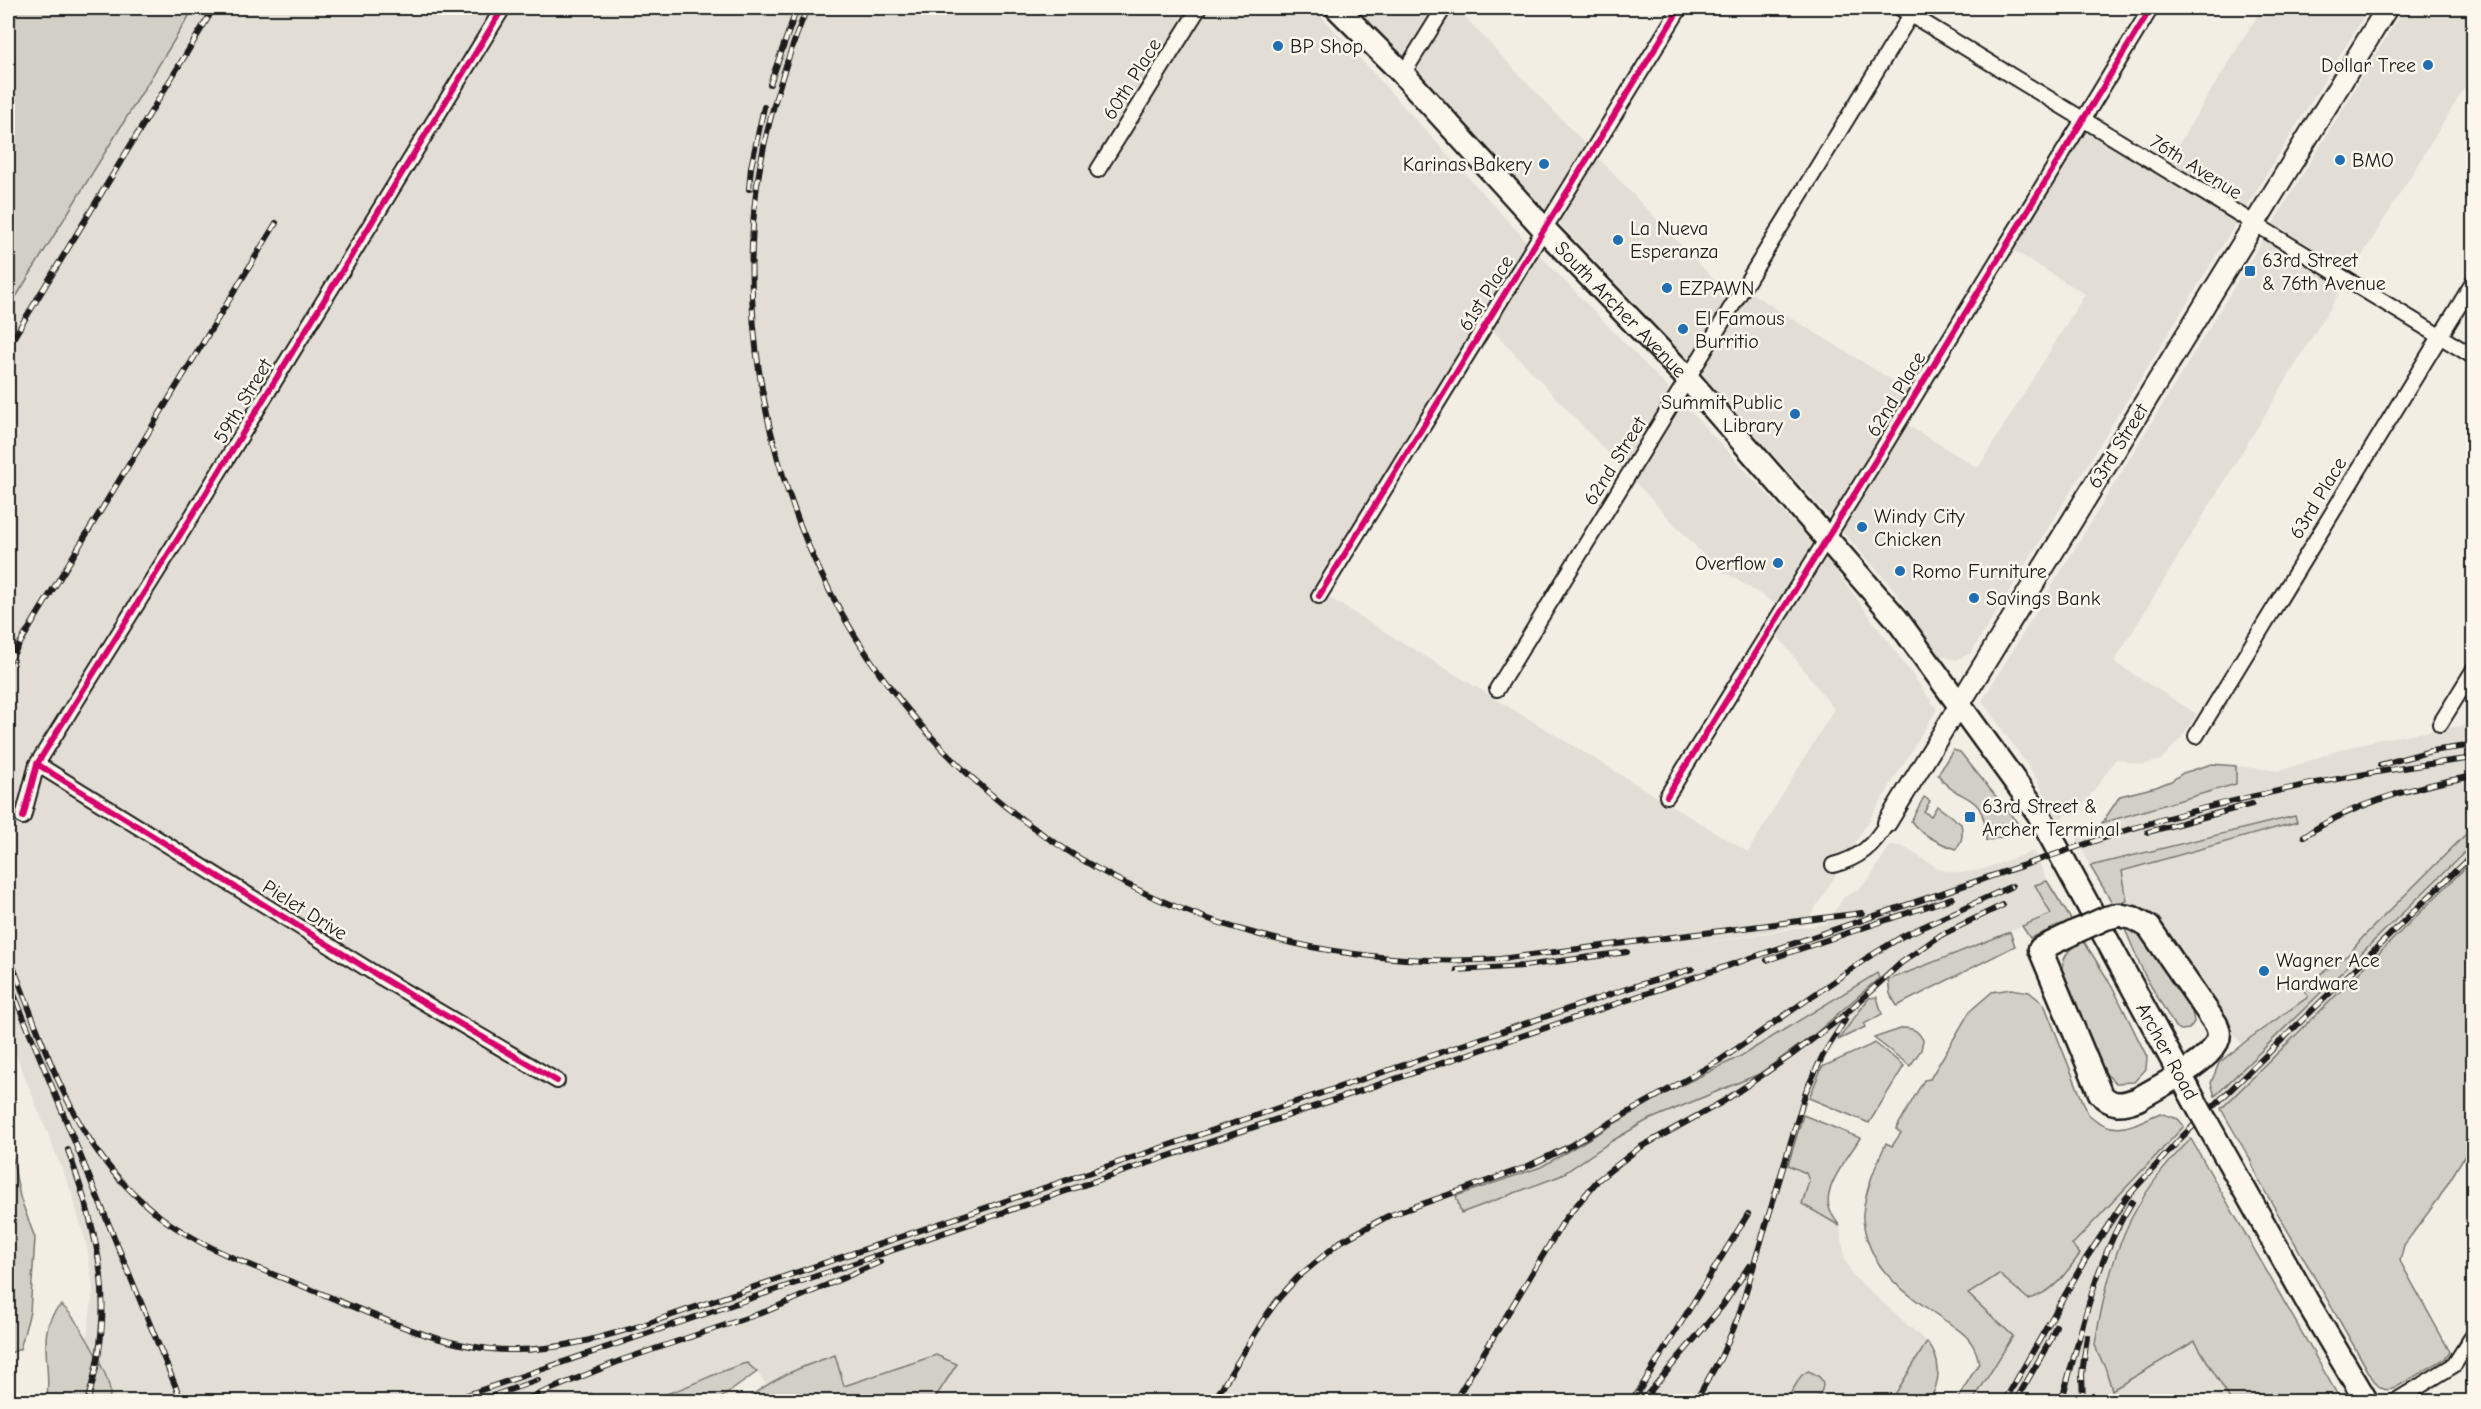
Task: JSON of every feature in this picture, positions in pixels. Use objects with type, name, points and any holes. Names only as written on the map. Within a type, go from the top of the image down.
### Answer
[{"type":"main road","name":"South Archer Avenue","points":[[1337,8],[1403,74],[1545,230],[1688,379],[1828,537],[1896,618],[1959,705]]},
{"type":"main road","name":"63rd Street","points":[[1959,705],[2386,8]]},
{"type":"main road","name":"Archer Road","points":[[1959,705],[2038,813],[2308,1303],[2367,1401]]},
{"type":"main road","points":[[2118,915],[2133,918],[2149,927],[2216,1024],[2219,1032],[2218,1041],[2212,1048],[2181,1073],[2126,1104],[2111,1103],[2100,1093],[2040,949],[2106,918],[2118,915]]},
{"type":"street","name":"59th Street","points":[[23,817],[37,764],[192,516],[503,8]]},
{"type":"street","name":"60th Place","points":[[1098,170],[1199,8]]},
{"type":"street","points":[[1403,74],[1444,8]]},
{"type":"street","name":"61st Place","points":[[1319,596],[1680,8]]},
{"type":"street","name":"62nd Place","points":[[1667,796],[2151,8]]},
{"type":"street","name":"76th Avenue","points":[[1909,10],[2253,225],[2474,357]]},
{"type":"street","name":"62nd Street","points":[[1497,689],[1688,379],[1909,10]]},
{"type":"street","name":"63rd Place","points":[[2196,736],[2474,281]]},
{"type":"street","points":[[2440,724],[2474,669]]},
{"type":"street","name":"63rd Street","points":[[1833,865],[1860,855],[1877,838],[1959,705]]},
{"type":"street","name":"Pielet Drive","points":[[37,764],[382,978],[557,1081]]},
{"type":"street","points":[[2394,1401],[2454,1365],[2474,1334]]},
{"type":"shaded area","points":[[8,8],[194,8],[8,310]]},
{"type":"shaded area","points":[[194,8],[1193,8],[1202,17],[1208,8],[1314,8],[1530,245],[1693,414],[1830,562],[1937,709],[1805,925],[1690,946],[1827,923],[1844,897],[1859,889],[1869,879],[1889,847],[1893,845],[1902,846],[1941,870],[1960,873],[1980,870],[2034,851],[2047,881],[2035,885],[2051,914],[1888,980],[1862,1005],[1823,1063],[1807,1103],[1788,1164],[1806,1173],[1809,1181],[1802,1204],[1840,1226],[1845,1259],[1852,1275],[1927,1342],[1891,1402],[932,1402],[936,1355],[844,1386],[835,1355],[791,1371],[766,1384],[757,1372],[721,1370],[685,1387],[644,1399],[596,1398],[591,1393],[568,1402],[71,1401],[86,1346],[93,1290],[87,1247],[72,1194],[8,1035],[8,310]],"holes":[[[1484,321],[1713,565],[1786,610],[1774,631],[1834,709],[1748,852],[1318,591]],[[1877,974],[1879,978],[1816,1033],[1759,1074],[1646,1121],[1560,1176],[1519,1193],[1461,1212],[1456,1196],[1541,1167],[1670,1091],[1741,1056]]]},
{"type":"shaded area","points":[[1356,8],[1456,8],[1737,304],[1746,290],[1913,393],[1898,419],[1978,468],[2085,294],[2008,247],[2086,118],[2164,168],[2262,8],[2369,8],[1971,653],[1956,660],[1936,654],[1894,589],[1665,335]]},
{"type":"shaded area","points":[[2404,8],[2473,8],[2473,74],[2114,662],[2197,714],[2182,737],[2161,760],[2142,765],[2116,759],[2082,807],[2058,819],[2033,773],[1982,701]]},
{"type":"shaded area","points":[[2473,724],[2473,827],[2363,937],[2349,954],[2302,987],[2309,997],[2242,1045],[2149,914],[2143,909],[2128,904],[2122,871],[2297,821],[2176,844],[2090,866],[2076,836],[2102,823],[2236,784],[2236,766],[2280,771],[2375,740]]},
{"type":"shaded area","points":[[1953,750],[1960,752],[2024,831],[1986,841],[1985,824],[1976,804],[1946,784],[1938,774]]},
{"type":"shaded area","points":[[2212,764],[2236,766],[2236,784],[2102,823],[2120,796],[2156,787],[2183,773]]},
{"type":"shaded area","points":[[1924,797],[1930,801],[1924,812],[1931,816],[1937,806],[1961,824],[1962,837],[1956,849],[1931,838],[1911,821]]},
{"type":"shaded area","points":[[2295,816],[2297,822],[2122,871],[2127,901],[2113,904],[2090,866]]},
{"type":"shaded area","points":[[2473,827],[2473,844],[2215,1096],[2211,1083],[2219,1063],[2308,997],[2302,987],[2349,954],[2363,937]]},
{"type":"shaded area","points":[[2473,844],[2473,860],[2221,1109],[2215,1096]]},
{"type":"shaded area","points":[[2473,860],[2473,1142],[2439,1198],[2404,1245],[2400,1261],[2450,1352],[2446,1358],[2389,1390],[2377,1385],[2371,1376],[2258,1179],[2251,1161],[2221,1109]]},
{"type":"shaded area","points":[[2047,881],[2072,921],[2030,938],[2022,926],[2051,914],[2035,885]]},
{"type":"shaded area","points":[[2124,927],[2140,933],[2194,1009],[2192,1011],[2194,1022],[2189,1029],[2181,1030],[2175,1027],[2145,976]]},
{"type":"shaded area","points":[[2010,932],[2015,946],[1897,1006],[1890,994],[1888,980]]},
{"type":"shaded area","points":[[2083,940],[2112,986],[2147,1057],[2146,1069],[2134,1082],[2116,1083],[2104,1072],[2062,977],[2062,965],[2066,955],[2073,946]]},
{"type":"shaded area","points":[[1877,973],[1879,978],[1816,1033],[1759,1074],[1646,1121],[1560,1176],[1461,1213],[1456,1196],[1541,1167],[1670,1091],[1741,1056]]},
{"type":"shaded area","points":[[2011,989],[2029,992],[2044,1004],[2088,1114],[2106,1126],[2115,1128],[2131,1125],[2160,1113],[2178,1119],[2184,1126],[2072,1245],[2080,1254],[2064,1276],[2052,1287],[2028,1299],[1999,1274],[1968,1294],[2013,1336],[1973,1401],[1956,1401],[1979,1363],[1974,1348],[1962,1332],[1918,1302],[1885,1272],[1870,1246],[1863,1218],[1864,1204],[1875,1168],[1886,1143],[1892,1146],[1901,1133],[1896,1129],[1924,1080],[1930,1079],[1970,1011],[1992,992]]},
{"type":"shaded area","points":[[1877,997],[1882,1014],[1864,1024],[1865,1027],[1838,1040],[1869,998]]},
{"type":"shaded area","points":[[1903,1028],[1915,1031],[1923,1040],[1921,1050],[1910,1066],[1874,1038]]},
{"type":"shaded area","points":[[1875,1043],[1904,1066],[1869,1123],[1809,1098],[1822,1067]]},
{"type":"shaded area","points":[[1803,1115],[1860,1138],[1829,1192],[1830,1210],[1840,1226],[1802,1204],[1809,1181],[1806,1173],[1788,1165]]},
{"type":"shaded area","points":[[2184,1126],[2191,1139],[2166,1162],[2143,1195],[2124,1231],[2112,1261],[2095,1344],[2112,1390],[2195,1340],[2231,1401],[1973,1401],[2013,1336],[1967,1294],[1999,1274],[2028,1299],[2044,1295],[2059,1281],[2080,1254],[2071,1246]]},
{"type":"shaded area","points":[[8,1135],[20,1197],[35,1238],[30,1312],[20,1349],[8,1354]]},
{"type":"shaded area","points":[[2191,1139],[2341,1401],[2231,1401],[2195,1341],[2112,1390],[2095,1344],[2115,1258],[2125,1232],[2151,1185]]},
{"type":"shaded area","points":[[61,1305],[75,1320],[98,1359],[108,1384],[110,1394],[108,1401],[46,1401],[48,1377],[46,1338],[53,1315]]},
{"type":"shaded area","points":[[1927,1342],[1935,1356],[1938,1371],[1936,1386],[1929,1401],[1891,1401]]},
{"type":"shaded area","points":[[835,1355],[844,1386],[936,1355],[957,1364],[933,1401],[744,1401],[787,1374]]},
{"type":"shaded area","points":[[747,1363],[757,1372],[717,1401],[568,1401],[591,1393],[596,1398],[638,1400],[657,1396]]},
{"type":"shaded area","points":[[1808,1371],[1819,1377],[1823,1383],[1822,1391],[1816,1401],[1786,1401],[1801,1376]]},
{"type":"railway","points":[[8,347],[214,8]]},
{"type":"railway","points":[[770,84],[797,8]]},
{"type":"railway","points":[[807,8],[791,51],[765,140],[753,219],[752,288],[762,392],[778,459],[822,575],[883,677],[959,765],[1049,838],[1150,895],[1260,935],[1377,957],[1500,959],[1862,913]]},
{"type":"railway","points":[[749,189],[751,167],[764,107]]},
{"type":"railway","points":[[8,663],[276,223]]},
{"type":"railway","points":[[2380,765],[2431,751],[2474,745]]},
{"type":"railway","points":[[446,1402],[2124,831],[2253,796],[2341,778],[2474,758]]},
{"type":"railway","points":[[2304,836],[2343,814],[2386,797],[2474,776]]},
{"type":"railway","points":[[2148,832],[2252,804]]},
{"type":"railway","points":[[2004,1402],[2085,1260],[2127,1197],[2183,1136],[2474,853]]},
{"type":"railway","points":[[1213,1402],[1279,1298],[1297,1278],[1340,1242],[1388,1216],[1524,1168],[1566,1148],[1722,1059],[1867,958],[1903,936],[2012,886]]},
{"type":"railway","points":[[1767,960],[1952,898]]},
{"type":"railway","points":[[1454,1402],[1565,1219],[1598,1180],[1639,1148],[1724,1101],[1790,1056],[1842,1017],[1901,963],[1941,935],[2003,905]]},
{"type":"railway","points":[[1457,970],[1524,966],[1627,952]]},
{"type":"railway","points":[[8,954],[53,1068],[80,1123],[114,1173],[159,1215],[191,1237],[226,1255],[410,1330],[460,1344],[510,1350],[561,1346],[643,1325],[1632,987],[1692,969]]},
{"type":"railway","points":[[8,980],[182,1402]]},
{"type":"railway","points":[[1695,1402],[1721,1357],[1738,1318],[1806,1091],[1823,1055],[1845,1020]]},
{"type":"railway","points":[[68,1150],[89,1214],[101,1274],[103,1305],[101,1335],[96,1368],[87,1402]]},
{"type":"railway","points":[[2061,1402],[2098,1274],[2119,1225],[2132,1202]]},
{"type":"railway","points":[[1632,1402],[1748,1214]]},
{"type":"railway","points":[[520,1402],[622,1360],[767,1311],[880,1262]]},
{"type":"railway","points":[[1641,1402],[1723,1305],[1749,1266]]},
{"type":"railway","points":[[2015,1402],[2050,1341],[2056,1326]]},
{"type":"railway","points":[[2083,1402],[2082,1374],[2087,1337]]},
{"type":"railway","points":[[475,1402],[538,1380]]},
{"type":"cycle path","points":[[23,817],[37,764],[192,516],[503,8]]},
{"type":"cycle path","points":[[1319,596],[1680,8]]},
{"type":"cycle path","points":[[1667,796],[1880,453],[2151,8]]},
{"type":"cycle path","points":[[37,764],[382,978],[557,1081]]},
{"type":"place","name":"BP Shop","points":[[1278,46]]},
{"type":"place","name":"Dollar Tree","points":[[2428,65]]},
{"type":"place","name":"BMO","points":[[2340,160]]},
{"type":"place","name":"Karinas Bakery","points":[[1544,164]]},
{"type":"place","name":"La Nueva Esperanza","points":[[1618,240]]},
{"type":"place","name":"63rd Street & 76th Avenue","points":[[2250,271]]},
{"type":"place","name":"EZPAWN","points":[[1667,288]]},
{"type":"place","name":"El Famous Burritio","points":[[1683,329]]},
{"type":"place","name":"Summit Public Library","points":[[1795,414]]},
{"type":"place","name":"Windy City Chicken","points":[[1862,527]]},
{"type":"place","name":"Overflow","points":[[1778,563]]},
{"type":"place","name":"Romo Furniture","points":[[1900,571]]},
{"type":"place","name":"Savings Bank","points":[[1974,598]]},
{"type":"place","name":"63rd Street & Archer Terminal","points":[[1970,817]]},
{"type":"place","name":"Wagner Ace Hardware","points":[[2264,971]]}]
